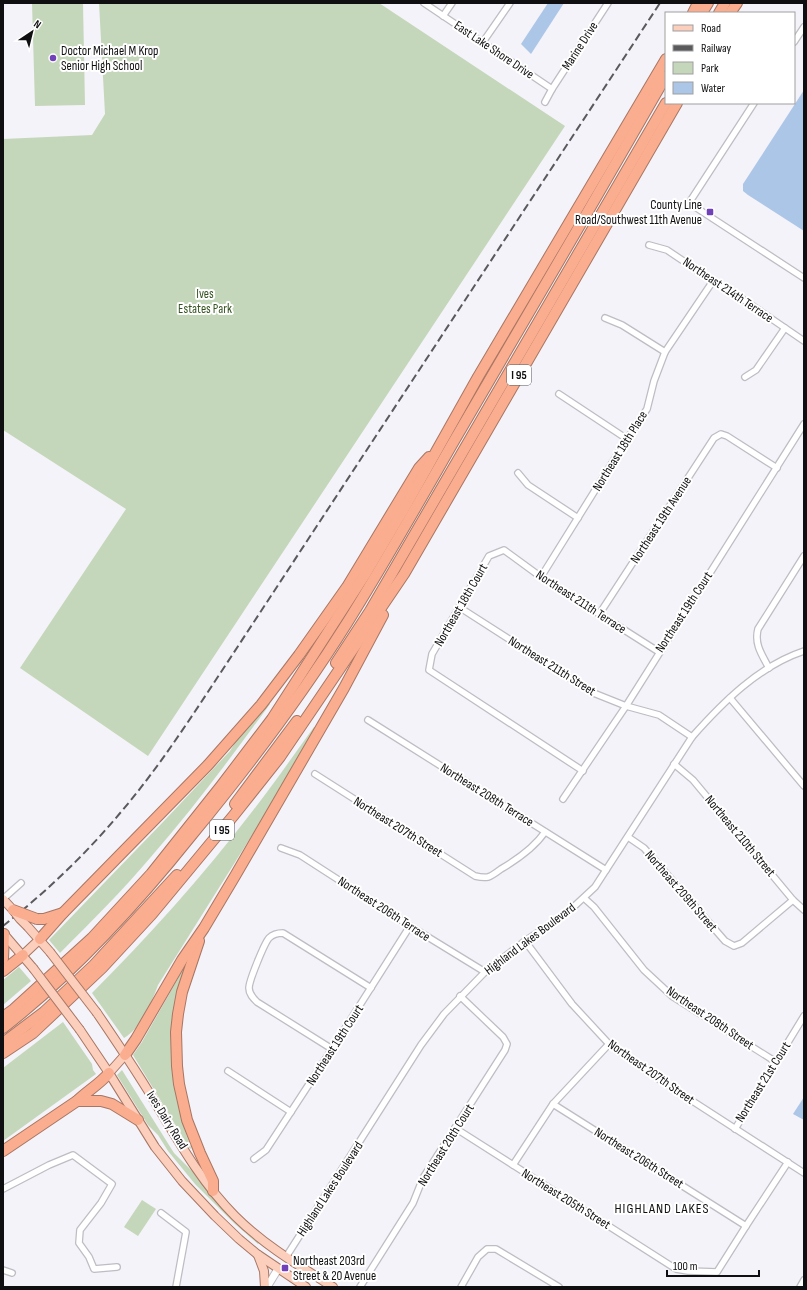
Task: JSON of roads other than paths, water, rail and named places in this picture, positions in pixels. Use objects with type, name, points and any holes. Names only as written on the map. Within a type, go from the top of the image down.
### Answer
[{"type":"highway","points":[[694,12],[698,3]]},
{"type":"highway","points":[[703,12],[708,3]]},
{"type":"highway","points":[[720,12],[725,3]]},
{"type":"highway","points":[[731,12],[736,3]]},
{"type":"highway","name":"I 95","points":[[3,1017],[14,1009],[92,938],[151,874],[272,719],[358,586],[478,377],[665,61]]},
{"type":"highway","points":[[3,1028],[33,1005],[74,968],[165,869],[242,774],[300,693],[346,624],[401,532],[665,78]]},
{"type":"highway","points":[[3,1043],[44,1012],[94,965],[182,870],[306,709],[370,611],[665,104]]},
{"type":"highway","name":"I 95","points":[[3,1053],[33,1034],[102,968],[157,908],[280,757],[404,574],[676,104]]},
{"type":"highway","points":[[40,939],[63,913],[208,765],[264,700],[299,655],[347,587],[419,468],[442,442]]},
{"type":"highway","points":[[125,1055],[136,1039],[182,960],[204,928],[344,688],[404,574]]},
{"type":"highway","points":[[14,910],[37,919],[44,919],[63,913]]},
{"type":"highway","points":[[204,928],[182,992],[178,1014],[176,1047],[179,1084],[183,1104],[196,1142],[213,1181],[213,1191]]},
{"type":"highway","points":[[3,955],[6,936]]},
{"type":"highway","points":[[3,971],[23,955]]},
{"type":"highway","points":[[3,1151],[76,1101],[102,1081],[109,1073]]},
{"type":"highway","points":[[76,1101],[101,1101],[112,1104],[138,1120]]},
{"type":"main road","points":[[3,899],[14,910]]},
{"type":"main road","name":"Ives Dairy Road","points":[[14,910],[40,939],[97,1013],[198,1172],[213,1191],[242,1223],[266,1244],[332,1287]]},
{"type":"main road","name":"Ives Dairy Road","points":[[6,936],[23,955],[80,1030],[109,1073],[162,1158],[222,1224],[257,1254],[306,1287]]},
{"type":"main road","points":[[23,955],[40,939]]},
{"type":"main road","points":[[109,1073],[125,1055]]},
{"type":"main road","points":[[257,1254],[264,1271],[266,1287]]},
{"type":"main road","points":[[278,1269],[286,1257]]},
{"type":"street","name":"East Lake Shore Drive","points":[[424,3],[552,89]]},
{"type":"street","points":[[443,16],[452,3]]},
{"type":"street","points":[[483,42],[510,3]]},
{"type":"street","name":"Marine Drive","points":[[552,89],[608,3]]},
{"type":"street","points":[[795,40],[804,27]]},
{"type":"street","points":[[545,102],[552,89]]},
{"type":"street","points":[[753,104],[689,203],[804,278]]},
{"type":"street","name":"Northeast 214th Terrace","points":[[649,245],[667,250],[804,341]]},
{"type":"street","name":"Northeast 18th Place","points":[[542,577],[647,409],[654,381],[665,352],[713,281]]},
{"type":"street","points":[[606,318],[622,325],[665,352]]},
{"type":"street","points":[[745,377],[756,370],[785,328]]},
{"type":"street","points":[[559,394],[627,439]]},
{"type":"street","name":"Northeast 19th Court","points":[[563,799],[626,706],[804,424]]},
{"type":"street","name":"Northeast 19th Avenue","points":[[600,613],[714,438],[721,434],[727,436],[777,468]]},
{"type":"street","points":[[518,473],[528,485],[578,518]]},
{"type":"street","name":"Northeast 211th Terrace","points":[[504,550],[542,577],[659,652]]},
{"type":"street","name":"Northeast 18th Court","points":[[504,550],[489,556],[432,654],[429,670],[583,770]]},
{"type":"street","points":[[769,668],[757,645],[756,637],[758,628],[804,556]]},
{"type":"street","name":"Northeast 211th Street","points":[[459,607],[591,692],[626,706],[658,715],[692,737]]},
{"type":"street","points":[[802,651],[804,658]]},
{"type":"street","name":"Highland Lakes Boulevard","points":[[286,1257],[422,1045],[444,1014],[484,972],[525,941],[568,912],[594,887],[692,737],[730,698],[769,668],[802,651]]},
{"type":"street","points":[[730,698],[804,786]]},
{"type":"street","name":"Northeast 208th Terrace","points":[[368,720],[606,870]]},
{"type":"street","name":"Northeast 210th Street","points":[[674,764],[694,780],[793,900],[804,910]]},
{"type":"street","name":"Northeast 207th Street","points":[[315,774],[475,876],[482,878],[489,877],[528,851],[545,832]]},
{"type":"street","name":"Northeast 209th Street","points":[[628,837],[644,848],[725,941],[734,946],[742,944],[793,900]]},
{"type":"street","name":"Northeast 206th Terrace","points":[[281,848],[300,855],[484,972]]},
{"type":"street","points":[[3,899],[21,883]]},
{"type":"street","name":"Northeast 208th Street","points":[[584,898],[594,907],[644,970],[672,996],[776,1062]]},
{"type":"street","name":"Northeast 19th Court","points":[[254,1159],[266,1150],[410,926]]},
{"type":"street","points":[[332,1049],[257,1002],[250,994],[249,988],[256,966],[269,938],[276,933],[284,933],[371,988]]},
{"type":"street","name":"Northeast 207th Street","points":[[525,941],[572,1004],[609,1044],[660,1080],[804,1173]]},
{"type":"street","name":"Northeast 20th Court","points":[[360,1287],[413,1203],[423,1178],[505,1050],[507,1044],[503,1038],[460,996]]},
{"type":"street","name":"Northeast 21st Court","points":[[735,1129],[804,1016]]},
{"type":"street","points":[[513,1165],[553,1104],[609,1044]]},
{"type":"street","points":[[228,1071],[291,1112]]},
{"type":"street","name":"Northeast 206th Street","points":[[553,1104],[746,1226]]},
{"type":"street","name":"Northeast 205th Street","points":[[455,1128],[676,1269],[717,1272],[746,1226]]},
{"type":"street","points":[[3,1189],[49,1165],[73,1155],[112,1184],[101,1203],[80,1230],[79,1243],[89,1257],[94,1269],[117,1267]]},
{"type":"street","points":[[746,1226],[788,1162]]},
{"type":"street","points":[[160,1213],[186,1232],[176,1287]]},
{"type":"street","points":[[461,1287],[478,1257],[487,1249],[496,1249],[558,1287]]},
{"type":"street","points":[[266,1287],[278,1269]]},
{"type":"street","points":[[3,1270],[12,1273]]},
{"type":"street","points":[[800,1287],[804,1280]]},
{"type":"water","points":[[548,3],[564,3],[531,54],[521,44]]},
{"type":"water","points":[[804,90],[804,231],[743,191],[743,184]]},
{"type":"water","points":[[804,1097],[804,1120],[793,1114]]},
{"type":"railway","points":[[3,926],[35,900],[80,858],[108,828],[162,759],[225,666],[660,3]]},
{"type":"place","name":"Doctor Michael M Krop Senior High School","points":[[53,58]]},
{"type":"place","name":"County Line Road/Southwest 11th Avenue","points":[[710,212]]},
{"type":"place","name":"Northeast 203rd Street & 20 Avenue","points":[[285,1268]]},
{"type":"district","name":"HIGHLAND LAKES","points":[[662,1208]]},
{"type":"park label","name":"Ives Estates Park","points":[[205,302]]}]
